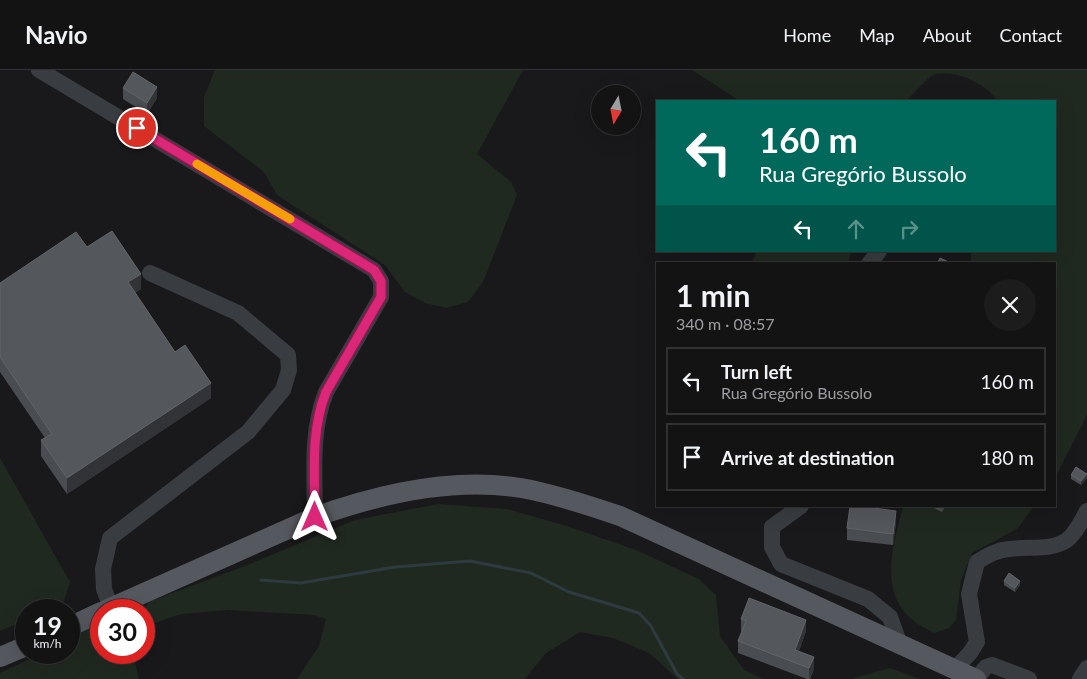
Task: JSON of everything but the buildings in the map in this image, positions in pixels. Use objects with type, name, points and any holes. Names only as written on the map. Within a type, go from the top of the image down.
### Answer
[{"type":"main road","points":[[131,599],[315,517],[348,506],[391,495],[430,489],[476,486],[520,488],[556,496],[620,516],[976,679]]},
{"type":"main road","points":[[0,657],[15,651]]},
{"type":"street","points":[[39,70],[374,270],[381,281],[381,297],[326,392],[319,409],[315,441],[315,517]]},
{"type":"street","points":[[871,262],[878,252]]},
{"type":"street","points":[[105,599],[103,569],[110,538],[242,438],[284,390],[289,370],[288,355],[251,322],[238,313],[150,273]]},
{"type":"street","points":[[782,507],[772,528],[772,547],[781,564],[868,599],[890,617],[900,645]]},
{"type":"street","points":[[772,528],[800,507]]},
{"type":"street","points":[[954,669],[970,653],[977,642],[969,594],[977,562],[992,553],[1010,548],[1046,547],[1067,540],[1087,511]]},
{"type":"street","points":[[976,679],[986,667],[992,665],[1029,679]]},
{"type":"street","points":[[1080,679],[1087,668]]},
{"type":"shaded area","points":[[215,70],[523,70],[477,154],[511,182],[517,195],[483,282],[468,302],[446,308],[425,303],[405,292],[385,265],[277,195],[264,172],[204,126],[204,97]]},
{"type":"shaded area","points":[[692,70],[1087,70],[1087,415],[1056,476],[1056,262],[971,262],[971,252],[1056,252],[1056,100],[997,100],[979,84],[962,76],[944,73],[931,76],[907,100],[738,100]]},
{"type":"shaded area","points":[[757,252],[851,252],[848,262],[752,262]]},
{"type":"shaded area","points":[[0,458],[70,582],[65,599],[15,599],[15,625],[0,631]]},
{"type":"shaded area","points":[[438,504],[507,509],[567,526],[636,550],[699,579],[716,595],[720,636],[744,670],[764,679],[678,679],[649,653],[613,638],[580,632],[546,653],[525,679],[297,679],[319,646],[326,619],[314,615],[228,610],[181,614],[155,623],[155,600],[250,564],[355,520]]},
{"type":"shaded area","points":[[903,507],[1033,507],[1017,529],[972,553],[961,580],[956,620],[949,628],[934,633],[916,623],[903,610],[895,596],[891,567]]},
{"type":"shaded area","points":[[90,628],[90,664],[136,664],[139,679],[0,679],[0,673],[19,664],[80,664],[80,633]]},
{"type":"shaded area","points":[[890,668],[920,679],[851,679]]},
{"type":"waterway","points":[[261,580],[301,583],[395,567],[470,561],[531,573],[569,592],[639,613],[651,626],[677,674],[683,679]]},
{"type":"slow traffic","points":[[197,164],[290,219]]},
{"type":"route","points":[[137,128],[374,270],[381,281],[381,297],[373,314],[326,392],[319,409],[315,441],[315,517]]}]
